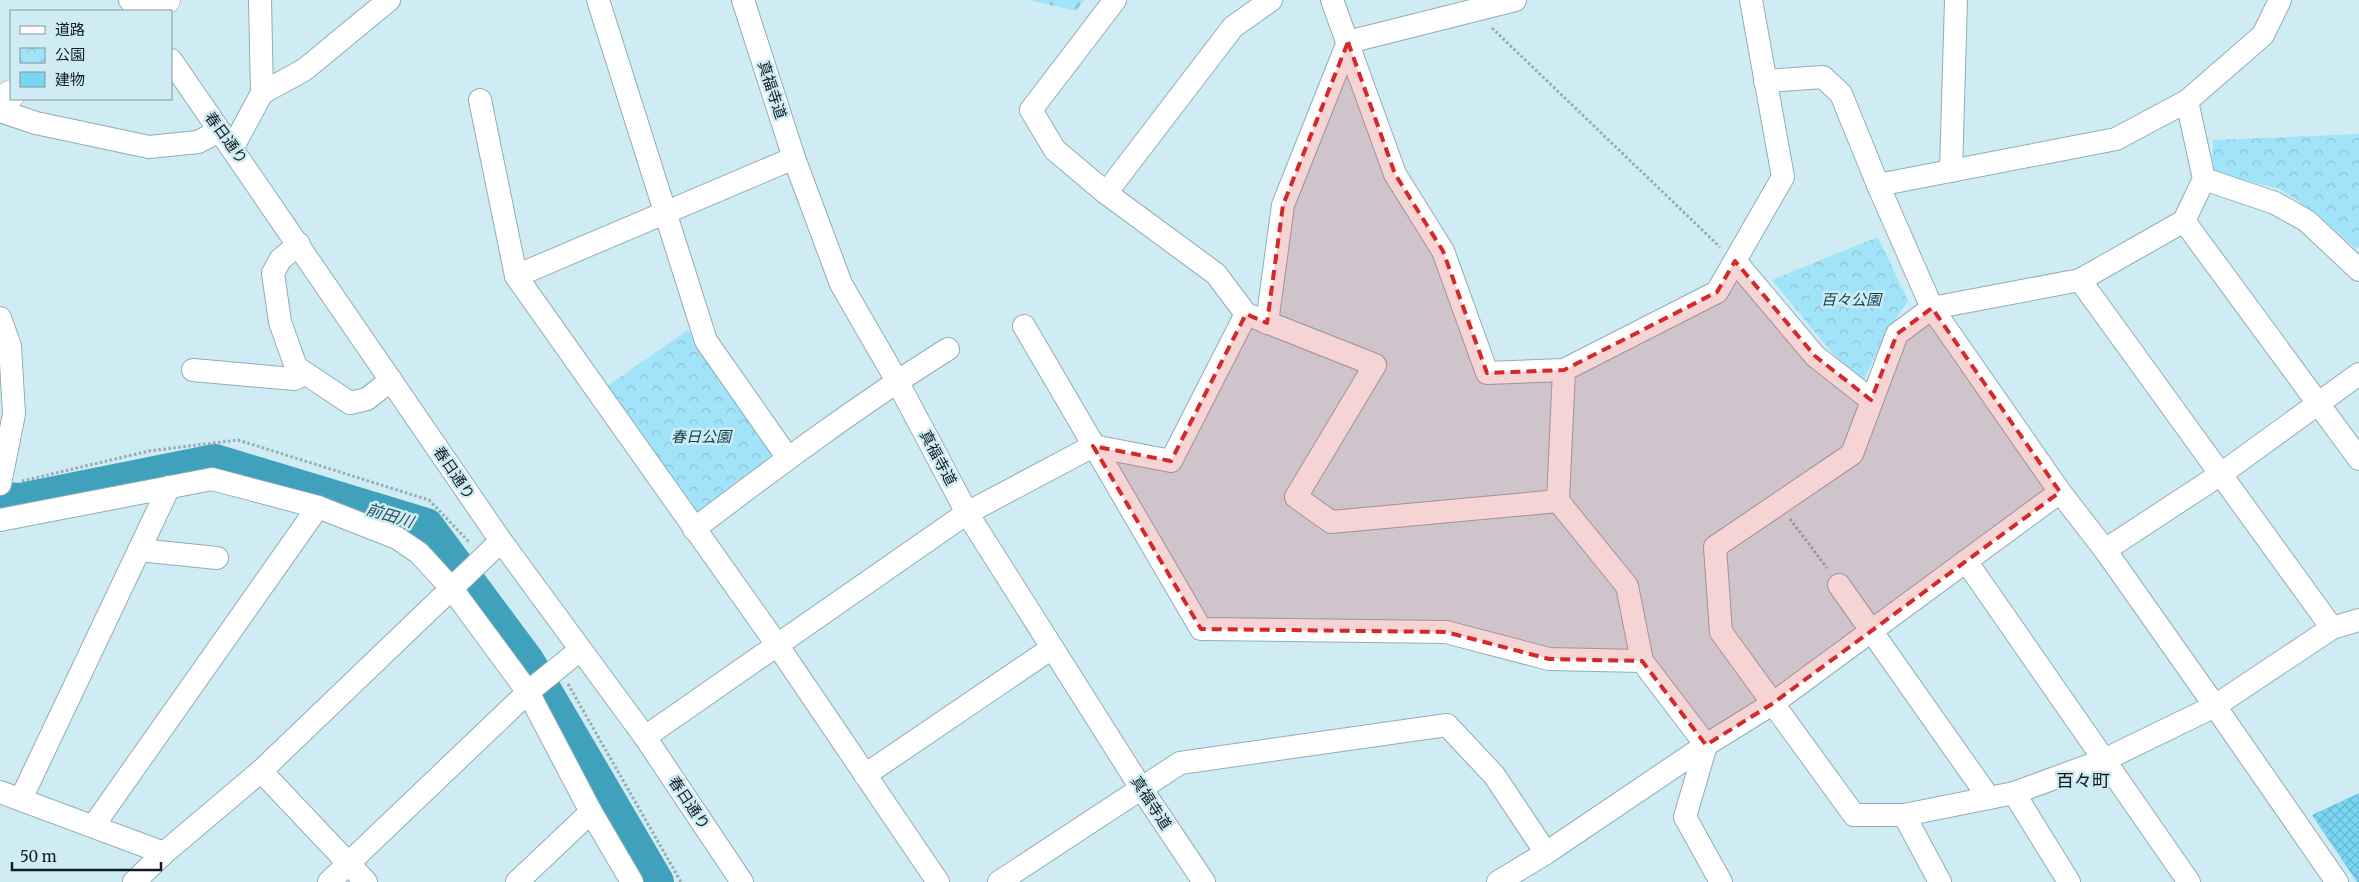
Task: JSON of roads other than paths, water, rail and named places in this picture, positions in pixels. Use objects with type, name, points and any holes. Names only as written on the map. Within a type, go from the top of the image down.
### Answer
[{"type":"main road","points":[[150,10],[166,0]]},
{"type":"street","points":[[260,0],[262,93]]},
{"type":"street","points":[[0,111],[36,123],[149,147],[226,139],[262,93],[304,70],[389,0]]},
{"type":"street","points":[[598,0],[706,341],[788,458]]},
{"type":"street","name":"真福寺道","points":[[743,0],[794,158],[841,284],[897,381],[967,514],[1141,788],[1204,882]]},
{"type":"street","points":[[1115,0],[1031,110],[1055,150],[1106,193],[1216,274],[1246,314],[1375,365],[1296,497],[1331,522],[1558,501]]},
{"type":"street","points":[[1106,193],[1232,27],[1271,0]]},
{"type":"street","points":[[1332,0],[1394,174],[1443,251],[1487,373],[1564,370],[1717,292],[1783,178],[1751,0]]},
{"type":"street","points":[[1348,42],[1515,0]]},
{"type":"street","points":[[1952,171],[1956,0]]},
{"type":"street","points":[[1878,185],[2116,139],[2187,100],[2263,35],[2280,0]]},
{"type":"street","points":[[1267,322],[1283,205],[1348,42]]},
{"type":"street","name":"春日通り","points":[[172,61],[501,541],[644,736],[742,882]]},
{"type":"street","points":[[1765,81],[1823,77],[1841,94],[1878,185],[1932,308],[2060,492],[2104,550],[2215,706],[2337,882]]},
{"type":"street","points":[[480,100],[516,276],[778,646],[938,882]]},
{"type":"street","points":[[2187,100],[2204,179],[2184,220],[2080,280],[1932,308],[1897,334],[1852,454],[1715,546],[1721,632],[1854,815],[1904,815],[2014,793],[2104,760],[2215,706],[2332,628],[2359,620]]},
{"type":"street","points":[[516,276],[794,158]]},
{"type":"street","points":[[2204,179],[2275,203],[2307,221],[2359,270]]},
{"type":"street","points":[[2184,220],[2359,459]]},
{"type":"street","points":[[299,244],[280,260],[273,273],[280,322],[296,367],[350,403],[367,399],[392,380]]},
{"type":"street","points":[[1735,261],[1815,356],[1871,400]]},
{"type":"street","points":[[2080,280],[2332,628]]},
{"type":"street","points":[[644,736],[778,646],[967,514],[1093,446],[1171,461],[1246,314]]},
{"type":"street","points":[[0,318],[10,346],[14,414],[1,474]]},
{"type":"street","points":[[1024,326],[1202,629],[1446,632],[1549,660],[1642,661]]},
{"type":"street","points":[[694,529],[788,458],[897,381],[948,349]]},
{"type":"street","points":[[192,370],[294,379],[306,374]]},
{"type":"street","points":[[1564,370],[1558,501],[1627,586],[1642,661],[1706,745]]},
{"type":"street","points":[[2104,550],[2221,474],[2359,374]]},
{"type":"street","points":[[0,520],[212,479],[318,507],[397,538],[419,553],[452,589],[528,692],[591,812],[632,882]]},
{"type":"street","points":[[21,799],[169,487]]},
{"type":"street","points":[[1498,882],[1546,853],[1706,745],[1772,704],[2060,492]]},
{"type":"street","points":[[94,825],[318,507]]},
{"type":"street","points":[[134,882],[164,852],[262,771],[501,541]]},
{"type":"street","points":[[139,550],[217,558]]},
{"type":"street","points":[[1966,561],[2188,882]]},
{"type":"street","points":[[1839,584],[1989,798]]},
{"type":"street","points":[[865,775],[1052,648]]},
{"type":"street","points":[[329,882],[528,692],[580,650]]},
{"type":"street","points":[[999,882],[1180,763],[1447,725],[1494,775],[1546,853]]},
{"type":"street","points":[[1706,745],[1685,817],[1721,882]]},
{"type":"street","points":[[262,771],[366,882]]},
{"type":"street","points":[[0,792],[164,852]]},
{"type":"street","points":[[2014,793],[2069,882]]},
{"type":"street","points":[[517,882],[591,812]]},
{"type":"street","points":[[1904,815],[1940,882]]},
{"type":"waterway","name":"前田川","points":[[0,500],[21,501],[215,462],[426,526],[527,662],[656,882]]},
{"type":"district","name":"百々町","points":[[2083,781]]},
{"type":"park label","name":"百々公園","points":[[1851,300]]},
{"type":"park label","name":"春日公園","points":[[701,437]]}]
